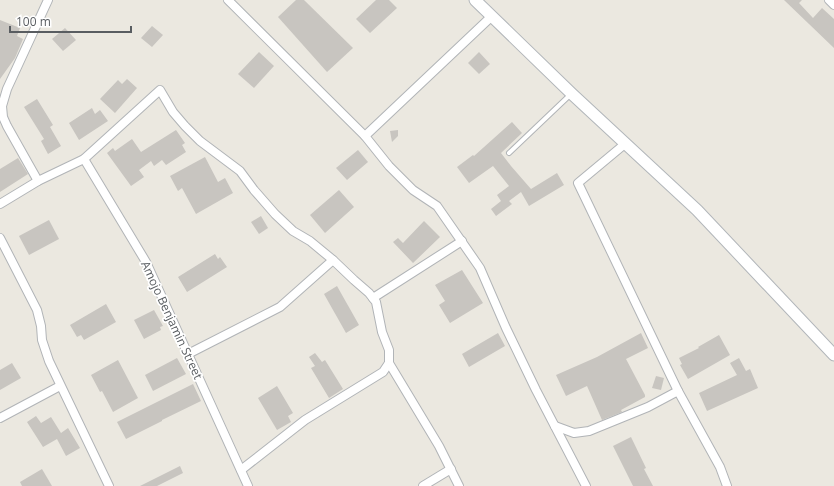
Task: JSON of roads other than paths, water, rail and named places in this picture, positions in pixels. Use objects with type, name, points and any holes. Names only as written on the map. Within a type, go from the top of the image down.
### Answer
[{"type":"street","points":[[38,181],[7,126],[3,117],[2,106],[7,89],[48,0]]},
{"type":"street","points":[[228,0],[365,136],[389,166],[413,190],[437,206],[480,268],[522,362],[586,486]]},
{"type":"street","points":[[475,0],[572,94],[697,210],[834,355]]},
{"type":"street","points":[[829,0],[834,5]]},
{"type":"street","points":[[365,136],[492,16]]},
{"type":"street","points":[[0,204],[38,181],[84,160],[160,90],[173,112],[200,141],[240,171],[275,214],[293,231],[310,241],[333,260],[370,293],[376,302],[389,350],[389,363],[439,446],[459,486]]},
{"type":"street","points":[[626,143],[578,183],[678,391],[720,467],[727,486]]},
{"type":"street","name":"Amojo Benjamin Street","points":[[84,160],[146,262],[248,486]]},
{"type":"street","points":[[0,238],[37,310],[41,326],[42,340],[49,362],[109,486]]},
{"type":"street","points":[[373,298],[462,241]]},
{"type":"street","points":[[188,354],[280,307],[333,260]]},
{"type":"street","points":[[240,470],[305,420],[383,372],[389,363]]},
{"type":"street","points":[[0,418],[60,386]]},
{"type":"street","points":[[555,426],[574,433],[589,431],[648,407],[678,391]]},
{"type":"street","points":[[423,486],[451,469]]},
{"type":"lane","points":[[509,153],[572,94]]}]
